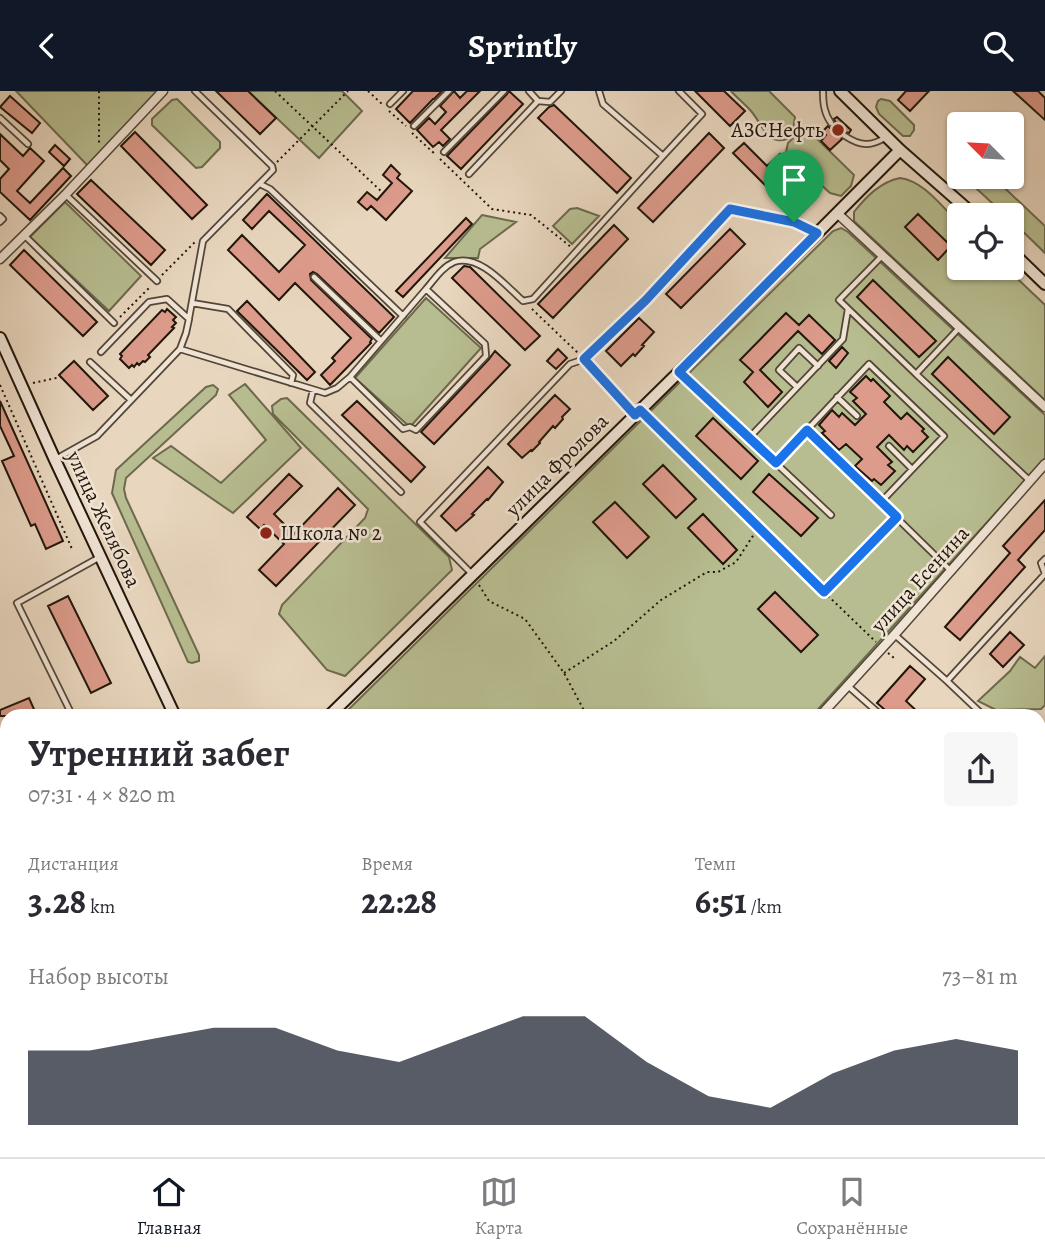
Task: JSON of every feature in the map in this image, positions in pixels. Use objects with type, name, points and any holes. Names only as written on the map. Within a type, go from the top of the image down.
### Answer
[{"type":"street","points":[[0,259],[66,194],[163,91]]},
{"type":"street","points":[[843,92],[886,137],[960,203]]},
{"type":"street","name":"улица Фролова","points":[[336,709],[900,150]]},
{"type":"street","points":[[837,213],[1045,407]]},
{"type":"street","points":[[1024,264],[1045,284]]},
{"type":"street","name":"улица Желябова","points":[[0,338],[172,709]]},
{"type":"street","name":"улица Есенина","points":[[826,709],[1045,464]]},
{"type":"lane","points":[[55,460],[97,436],[180,349],[189,319],[203,241],[273,170],[195,91]]},
{"type":"lane","points":[[390,104],[403,91]]},
{"type":"lane","points":[[414,126],[449,91]]},
{"type":"lane","points":[[444,152],[504,91]]},
{"type":"lane","points":[[529,91],[538,101],[551,102],[561,91]]},
{"type":"lane","points":[[599,91],[603,104],[663,156]]},
{"type":"lane","points":[[180,349],[325,393],[337,388],[350,377],[442,270],[453,263],[466,260],[478,263],[523,301],[533,299],[702,114],[679,91]]},
{"type":"lane","points":[[823,91],[823,104],[831,123]]},
{"type":"lane","points":[[469,174],[538,101]]},
{"type":"lane","points":[[0,118],[28,144]]},
{"type":"lane","points":[[845,137],[866,144],[876,143],[886,137]]},
{"type":"lane","points":[[260,184],[270,189],[403,316]]},
{"type":"lane","points":[[66,194],[156,281]]},
{"type":"lane","points":[[473,575],[420,522],[570,363],[584,359],[646,300],[730,209],[794,222],[817,233]]},
{"type":"lane","points":[[0,216],[3,219],[0,222]]},
{"type":"lane","points":[[25,236],[114,323]]},
{"type":"lane","points":[[883,255],[839,300],[1030,481]]},
{"type":"lane","points":[[314,277],[381,341]]},
{"type":"lane","points":[[350,377],[404,429],[410,427],[416,430],[486,356],[485,344],[426,289]]},
{"type":"lane","points":[[101,352],[149,302],[167,299],[189,319]]},
{"type":"lane","points":[[192,303],[228,309],[293,375],[291,383]]},
{"type":"lane","points":[[749,438],[843,339],[848,309]]},
{"type":"lane","points":[[916,374],[960,327]]},
{"type":"lane","points":[[797,387],[779,370],[799,348],[818,366]]},
{"type":"lane","points":[[584,359],[637,412]]},
{"type":"lane","points":[[90,362],[131,400]]},
{"type":"lane","points":[[776,463],[869,364],[944,436],[881,502]]},
{"type":"lane","points":[[679,372],[831,515]]},
{"type":"lane","points":[[313,390],[310,403],[401,492]]},
{"type":"lane","points":[[837,397],[857,416]]},
{"type":"lane","points":[[807,430],[951,570]]},
{"type":"lane","points":[[889,446],[912,469]]},
{"type":"lane","points":[[69,709],[17,603],[100,557]]},
{"type":"lane","points":[[947,681],[1045,574],[1041,563],[1045,559]]},
{"type":"lane","points":[[895,634],[977,709]]},
{"type":"lane","points":[[848,685],[874,709]]},
{"type":"path","points":[[99,91],[99,158]]},
{"type":"path","points":[[275,91],[383,193]]},
{"type":"path","points":[[523,301],[584,359]]},
{"type":"path","points":[[33,383],[61,377]]},
{"type":"path","points":[[0,385],[72,549]]},
{"type":"path","points":[[637,412],[882,648]]},
{"type":"path","points":[[824,592],[897,517]]},
{"type":"path","points":[[564,673],[614,641],[661,600],[707,572],[718,572],[736,562],[758,527]]},
{"type":"path","points":[[473,575],[489,601],[525,619],[564,673],[583,709]]},
{"type":"green space","points":[[16,91],[159,91],[88,166]]},
{"type":"green space","points":[[248,91],[342,91],[362,111],[319,158]]},
{"type":"green space","points":[[731,91],[769,91],[795,117],[793,129],[787,139],[774,139],[769,136],[751,111]]},
{"type":"green space","points":[[177,99],[220,142],[220,148],[202,167],[196,168],[152,125],[152,119],[172,100]]},
{"type":"green space","points":[[881,99],[890,101],[914,125],[910,136],[903,136],[879,114],[876,107]]},
{"type":"green space","points":[[801,130],[809,131],[854,175],[851,186],[841,196],[830,193],[786,152],[788,143]]},
{"type":"green space","points":[[900,178],[909,180],[925,189],[947,211],[947,280],[1019,280],[1045,305],[1045,400],[854,221],[854,212],[886,183]]},
{"type":"green space","points":[[977,189],[1006,189],[1021,203],[992,203]]},
{"type":"green space","points":[[65,202],[141,276],[109,311],[30,237]]},
{"type":"green space","points":[[1024,206],[1045,226],[1045,253],[1024,233]]},
{"type":"green space","points":[[577,208],[599,216],[572,244],[553,226],[570,209]]},
{"type":"green space","points":[[482,215],[516,222],[480,249],[478,258],[445,258]]},
{"type":"green space","points":[[841,228],[848,232],[1045,415],[1045,458],[818,709],[349,709],[833,231]]},
{"type":"green space","points":[[426,298],[481,348],[410,427],[355,378]]},
{"type":"green space","points":[[245,384],[301,448],[233,513],[153,458],[171,446],[221,483],[266,440],[229,395]]},
{"type":"green space","points":[[213,385],[218,389],[216,395],[126,478],[124,489],[199,655],[199,661],[192,663],[188,662],[112,493],[116,470],[206,387]]},
{"type":"green space","points":[[287,398],[449,557],[452,570],[345,676],[327,670],[279,614],[282,605],[365,518],[368,509],[273,414],[272,406]]},
{"type":"green space","points":[[1045,656],[1045,705],[1041,709],[994,709],[978,701],[1010,671],[1020,657],[1035,668]]},
{"type":"building","points":[[216,91],[248,91],[276,118],[260,134]]},
{"type":"building","points":[[413,91],[442,91],[410,123],[396,109]]},
{"type":"building","points":[[454,91],[460,98],[467,91],[480,91],[441,130],[450,139],[443,146],[439,142],[433,147],[417,130],[429,118],[435,124],[446,112],[440,106]]},
{"type":"building","points":[[509,91],[523,104],[461,169],[447,156]]},
{"type":"building","points":[[695,91],[724,91],[745,111],[730,126]]},
{"type":"building","points":[[906,91],[929,91],[910,111],[898,100]]},
{"type":"building","points":[[1013,91],[1038,91],[1045,98],[1045,120]]},
{"type":"building","points":[[10,96],[40,123],[32,133],[0,107]]},
{"type":"building","points":[[554,105],[631,178],[617,193],[538,118]]},
{"type":"building","points":[[837,117],[851,130],[849,133],[842,132],[842,139],[830,150],[821,141],[826,135],[822,132],[828,126],[834,127],[834,119]]},
{"type":"building","points":[[135,132],[207,205],[192,219],[121,146]]},
{"type":"building","points":[[709,133],[724,148],[653,222],[638,208]]},
{"type":"building","points":[[0,134],[23,156],[30,148],[44,161],[17,191],[30,203],[63,168],[71,176],[30,220],[0,192],[0,179],[9,169],[0,160]]},
{"type":"building","points":[[744,143],[767,166],[780,154],[813,187],[806,194],[803,191],[787,207],[733,153]]},
{"type":"building","points":[[55,145],[70,159],[64,166],[49,152]]},
{"type":"building","points":[[391,165],[400,174],[397,178],[412,191],[386,220],[371,206],[367,210],[358,202],[367,192],[377,200],[392,183],[383,175]]},
{"type":"building","points":[[91,180],[165,250],[151,265],[77,194]]},
{"type":"building","points":[[267,194],[394,317],[379,333],[317,274],[310,274],[311,280],[372,339],[330,385],[321,375],[335,361],[332,358],[351,338],[295,283],[279,300],[228,250],[242,235],[279,272],[305,245],[269,211],[252,229],[243,220]]},
{"type":"building","points":[[918,214],[947,242],[947,250],[938,260],[905,227]]},
{"type":"building","points":[[466,218],[472,224],[403,297],[396,291]]},
{"type":"building","points":[[614,225],[628,239],[553,318],[538,304]]},
{"type":"building","points":[[730,229],[745,244],[681,308],[666,294]]},
{"type":"building","points":[[24,250],[97,322],[83,336],[10,265]]},
{"type":"building","points":[[464,266],[470,267],[540,336],[525,350],[452,278]]},
{"type":"building","points":[[873,280],[936,341],[919,357],[857,297]]},
{"type":"building","points":[[247,301],[315,372],[307,380],[237,311]]},
{"type":"building","points":[[167,309],[176,317],[173,320],[176,323],[172,327],[174,328],[148,355],[150,357],[145,362],[129,368],[120,359],[120,354],[162,310],[165,312]]},
{"type":"building","points":[[786,313],[799,325],[809,315],[835,340],[822,354],[798,331],[760,370],[782,392],[768,407],[744,382],[753,372],[740,360]]},
{"type":"building","points":[[639,318],[654,332],[635,356],[633,354],[621,366],[606,351]]},
{"type":"building","points":[[842,347],[848,353],[836,368],[829,361]]},
{"type":"building","points":[[558,349],[567,358],[556,369],[547,361]]},
{"type":"building","points":[[495,351],[510,365],[434,444],[421,432]]},
{"type":"building","points":[[948,357],[1010,417],[994,434],[932,374]]},
{"type":"building","points":[[74,361],[108,396],[93,410],[59,375]]},
{"type":"building","points":[[866,376],[871,381],[873,379],[890,396],[884,402],[901,419],[907,413],[924,429],[922,431],[928,437],[913,452],[907,446],[904,450],[889,435],[877,447],[892,462],[888,465],[895,471],[881,485],[855,466],[862,459],[846,444],[839,450],[822,433],[825,431],[819,425],[832,410],[839,417],[842,413],[855,425],[866,414],[853,401],[857,398],[850,392]]},
{"type":"building","points":[[555,395],[570,409],[555,428],[553,426],[540,443],[522,458],[508,444]]},
{"type":"building","points":[[0,401],[63,541],[46,549],[35,524],[31,526],[2,461],[14,456],[0,426]]},
{"type":"building","points":[[357,401],[425,467],[411,482],[342,415]]},
{"type":"building","points":[[713,418],[758,461],[741,479],[696,436]]},
{"type":"building","points":[[663,465],[696,499],[676,518],[643,484]]},
{"type":"building","points":[[488,467],[503,482],[456,531],[441,516]]},
{"type":"building","points":[[289,474],[302,486],[274,514],[294,534],[338,488],[355,505],[276,586],[259,570],[284,544],[264,525],[260,529],[247,517]]},
{"type":"building","points":[[769,474],[818,518],[801,536],[753,492]]},
{"type":"building","points":[[1045,500],[1045,530],[1018,560],[1025,567],[960,640],[945,627],[1010,553],[1003,546]]},
{"type":"building","points":[[615,502],[649,537],[627,558],[593,522]]},
{"type":"building","points":[[703,514],[737,550],[723,564],[688,528]]},
{"type":"building","points":[[775,592],[818,635],[801,652],[758,609]]},
{"type":"building","points":[[68,596],[111,683],[91,693],[48,606]]},
{"type":"building","points":[[1010,632],[1024,645],[1003,667],[990,654]]},
{"type":"building","points":[[910,666],[925,679],[906,701],[915,709],[884,709],[877,703]]},
{"type":"building","points":[[29,698],[34,709],[2,709]]},
{"type":"place","name":"АЗСНефть","points":[[838,130]]},
{"type":"place","name":"Школа № 2","points":[[266,533]]},
{"type":"route","points":[[730,209],[794,222],[817,233],[679,372],[776,463],[807,430],[897,517],[824,592],[640,410],[635,415],[584,359],[646,300],[730,209]]}]
